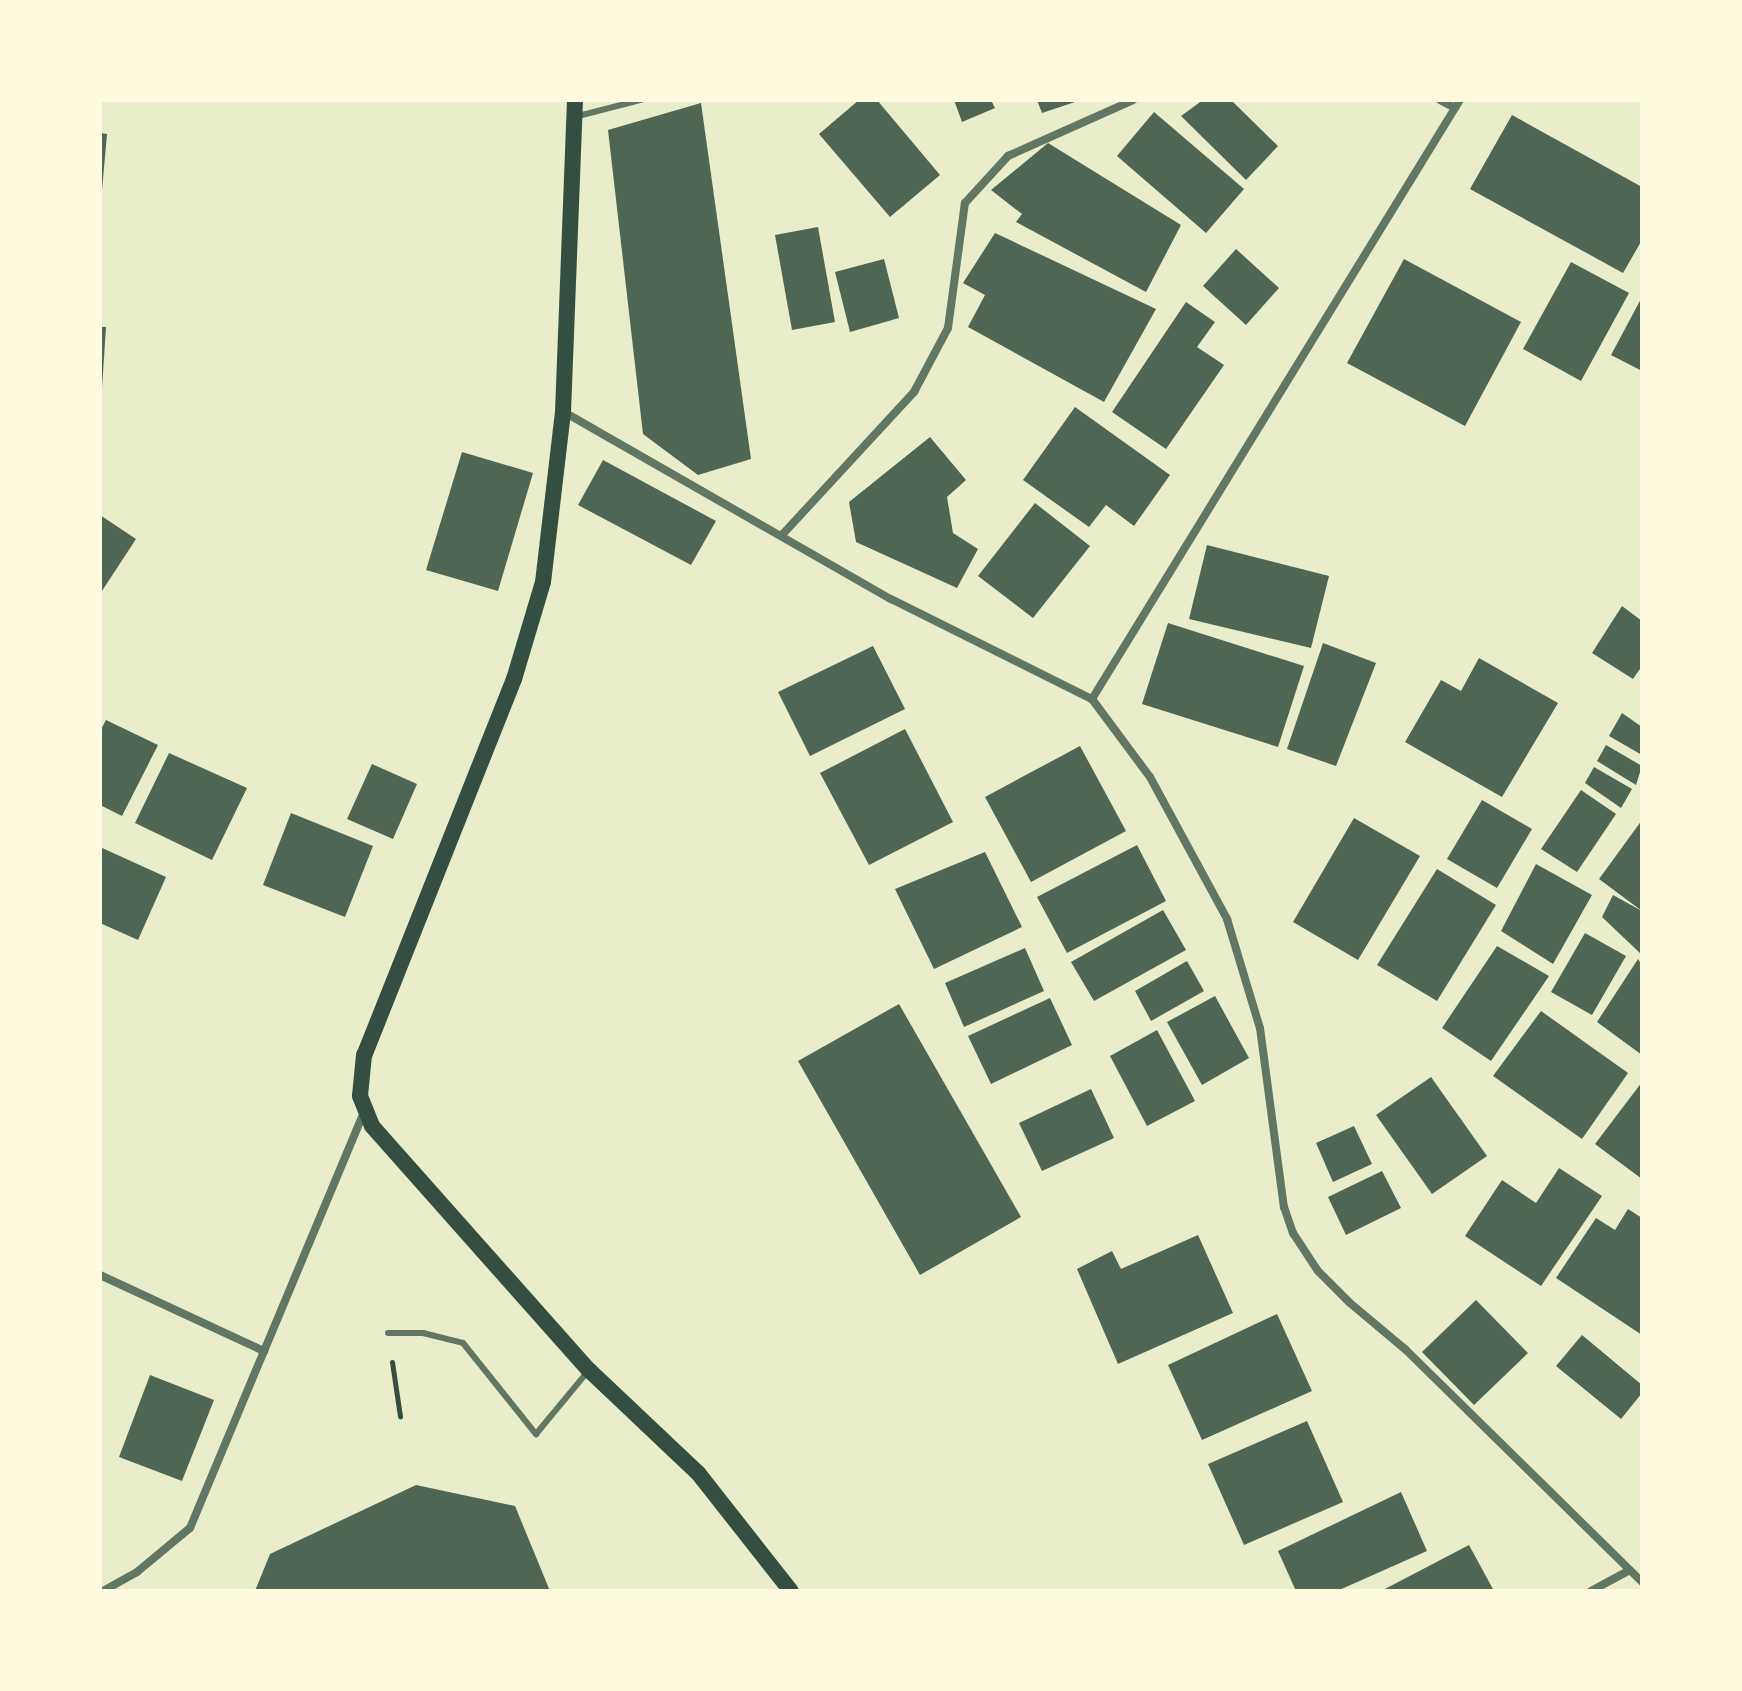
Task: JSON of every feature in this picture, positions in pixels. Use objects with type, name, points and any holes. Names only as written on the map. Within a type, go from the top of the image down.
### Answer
[{"type":"main road","points":[[574,109],[563,412],[543,582],[514,679],[364,1055],[364,1113],[589,1370],[698,1473],[791,1591]]},
{"type":"street","points":[[782,535],[914,392],[948,328],[965,203],[1008,156],[1133,100]]},
{"type":"street","points":[[1092,699],[1457,104],[1440,100]]},
{"type":"street","points":[[563,412],[891,599],[1092,699],[1150,777],[1232,931],[1260,1028],[1284,1207],[1293,1233],[1318,1271],[1350,1303],[1406,1350],[1642,1582]]},
{"type":"street","points":[[103,1591],[137,1572],[190,1528],[364,1113]]},
{"type":"street","points":[[100,1275],[264,1351]]},
{"type":"street","points":[[1591,1591],[1630,1570]]},
{"type":"lane","points":[[574,109],[641,100]]},
{"type":"lane","points":[[388,1333],[423,1333],[463,1343],[536,1434],[589,1370]]},
{"type":"path","points":[[388,1333],[400,1416]]},
{"type":"building","points":[[859,100],[877,100],[940,175],[890,217],[819,134]]},
{"type":"building","points":[[954,100],[991,100],[995,108],[962,122]]},
{"type":"building","points":[[1037,100],[1078,100],[1078,101],[1042,113]]},
{"type":"building","points":[[1203,100],[1231,100],[1278,146],[1246,180],[1181,116]]},
{"type":"building","points":[[701,103],[751,459],[698,475],[643,434],[608,130]]},
{"type":"building","points":[[1154,112],[1244,189],[1206,233],[1117,156]]},
{"type":"building","points":[[1512,115],[1642,187],[1642,240],[1623,273],[1470,189]]},
{"type":"building","points":[[100,133],[107,134],[102,190],[100,190]]},
{"type":"building","points":[[1048,143],[1181,225],[1146,292],[1016,222],[1022,214],[991,190]]},
{"type":"building","points":[[818,227],[835,322],[792,330],[775,235]]},
{"type":"building","points":[[995,233],[1156,309],[1104,402],[968,327],[985,295],[963,283]]},
{"type":"building","points":[[1236,249],[1279,288],[1246,325],[1203,286]]},
{"type":"building","points":[[884,259],[899,318],[850,332],[835,272]]},
{"type":"building","points":[[1404,259],[1521,322],[1465,426],[1347,363]]},
{"type":"building","points":[[1571,262],[1629,293],[1581,381],[1523,349]]},
{"type":"building","points":[[1642,297],[1642,371],[1611,355]]},
{"type":"building","points":[[1186,302],[1215,322],[1197,347],[1224,365],[1166,449],[1112,412]]},
{"type":"building","points":[[100,327],[106,327],[102,388],[100,388]]},
{"type":"building","points":[[1075,407],[1170,475],[1134,526],[1106,505],[1089,527],[1023,480]]},
{"type":"building","points":[[930,437],[966,480],[947,497],[953,533],[978,549],[957,588],[856,542],[849,502]]},
{"type":"building","points":[[462,452],[533,473],[498,591],[426,570]]},
{"type":"building","points":[[603,460],[716,521],[691,565],[578,505]]},
{"type":"building","points":[[1035,503],[1090,546],[1033,618],[978,576]]},
{"type":"building","points":[[100,515],[136,539],[100,594]]},
{"type":"building","points":[[1207,545],[1329,576],[1311,648],[1189,619]]},
{"type":"building","points":[[1622,606],[1642,621],[1642,666],[1633,679],[1592,653]]},
{"type":"building","points":[[1168,623],[1304,666],[1278,747],[1142,704]]},
{"type":"building","points":[[1323,643],[1376,663],[1336,766],[1287,749]]},
{"type":"building","points":[[873,646],[905,709],[810,756],[778,692]]},
{"type":"building","points":[[1479,658],[1558,703],[1502,797],[1405,742],[1441,680],[1461,691]]},
{"type":"building","points":[[1622,713],[1642,727],[1642,755],[1609,736]]},
{"type":"building","points":[[106,720],[158,745],[122,816],[100,805],[100,731]]},
{"type":"building","points":[[905,729],[953,822],[869,865],[820,773]]},
{"type":"building","points":[[1606,745],[1642,766],[1636,785],[1597,761]]},
{"type":"building","points":[[1080,746],[1126,831],[1031,882],[985,797]]},
{"type":"building","points":[[169,753],[247,788],[212,860],[135,823]]},
{"type":"building","points":[[372,764],[417,784],[393,839],[347,819]]},
{"type":"building","points":[[1594,767],[1632,789],[1621,808],[1585,783]]},
{"type":"building","points":[[1581,790],[1616,814],[1577,872],[1541,849]]},
{"type":"building","points":[[1482,800],[1532,829],[1497,888],[1447,859]]},
{"type":"building","points":[[291,813],[373,846],[345,917],[263,885]]},
{"type":"building","points":[[1354,818],[1420,856],[1358,960],[1293,922]]},
{"type":"building","points":[[1642,820],[1642,911],[1599,879]]},
{"type":"building","points":[[1137,845],[1166,901],[1067,953],[1037,897]]},
{"type":"building","points":[[100,847],[166,877],[138,940],[100,923]]},
{"type":"building","points":[[985,852],[1022,927],[934,969],[895,889]]},
{"type":"building","points":[[1536,864],[1592,895],[1553,964],[1501,931]]},
{"type":"building","points":[[1437,869],[1496,905],[1437,1001],[1377,965]]},
{"type":"building","points":[[1613,895],[1642,911],[1642,955],[1602,917]]},
{"type":"building","points":[[1163,910],[1186,950],[1094,1001],[1071,962]]},
{"type":"building","points":[[1585,933],[1626,956],[1592,1015],[1551,992]]},
{"type":"building","points":[[1497,946],[1549,976],[1491,1061],[1442,1028]]},
{"type":"building","points":[[1025,948],[1044,991],[964,1027],[945,983]]},
{"type":"building","points":[[1638,959],[1642,965],[1642,1055],[1597,1022]]},
{"type":"building","points":[[1187,961],[1204,991],[1151,1021],[1135,991]]},
{"type":"building","points":[[1215,996],[1249,1058],[1202,1085],[1167,1022]]},
{"type":"building","points":[[1050,998],[1072,1045],[991,1084],[968,1036]]},
{"type":"building","points":[[899,1004],[1021,1217],[920,1275],[798,1061]]},
{"type":"building","points":[[1541,1011],[1628,1073],[1582,1139],[1493,1076]]},
{"type":"building","points":[[1157,1030],[1195,1101],[1147,1126],[1110,1056]]},
{"type":"building","points":[[1431,1077],[1487,1156],[1432,1194],[1376,1115]]},
{"type":"building","points":[[1642,1082],[1642,1179],[1595,1144]]},
{"type":"building","points":[[1091,1089],[1114,1138],[1042,1171],[1019,1123]]},
{"type":"building","points":[[1354,1126],[1372,1164],[1333,1182],[1316,1143]]},
{"type":"building","points":[[1559,1168],[1602,1196],[1541,1286],[1465,1236],[1502,1180],[1536,1203]]},
{"type":"building","points":[[1382,1171],[1401,1208],[1346,1235],[1328,1197]]},
{"type":"building","points":[[1628,1209],[1642,1218],[1642,1335],[1556,1278],[1596,1218],[1615,1230]]},
{"type":"building","points":[[1198,1235],[1233,1313],[1118,1364],[1077,1269],[1112,1251],[1121,1269]]},
{"type":"building","points":[[1476,1300],[1528,1353],[1474,1405],[1422,1352]]},
{"type":"building","points":[[1277,1314],[1312,1391],[1202,1440],[1168,1365]]},
{"type":"building","points":[[1582,1335],[1642,1385],[1642,1393],[1621,1419],[1556,1366]]},
{"type":"building","points":[[150,1375],[214,1400],[182,1481],[119,1457]]},
{"type":"building","points":[[1307,1421],[1343,1502],[1244,1545],[1208,1464]]},
{"type":"building","points":[[416,1485],[515,1506],[550,1591],[255,1591],[270,1554]]},
{"type":"building","points":[[1401,1492],[1427,1551],[1337,1591],[1296,1591],[1278,1551]]},
{"type":"building","points":[[1469,1545],[1494,1591],[1381,1591]]}]
